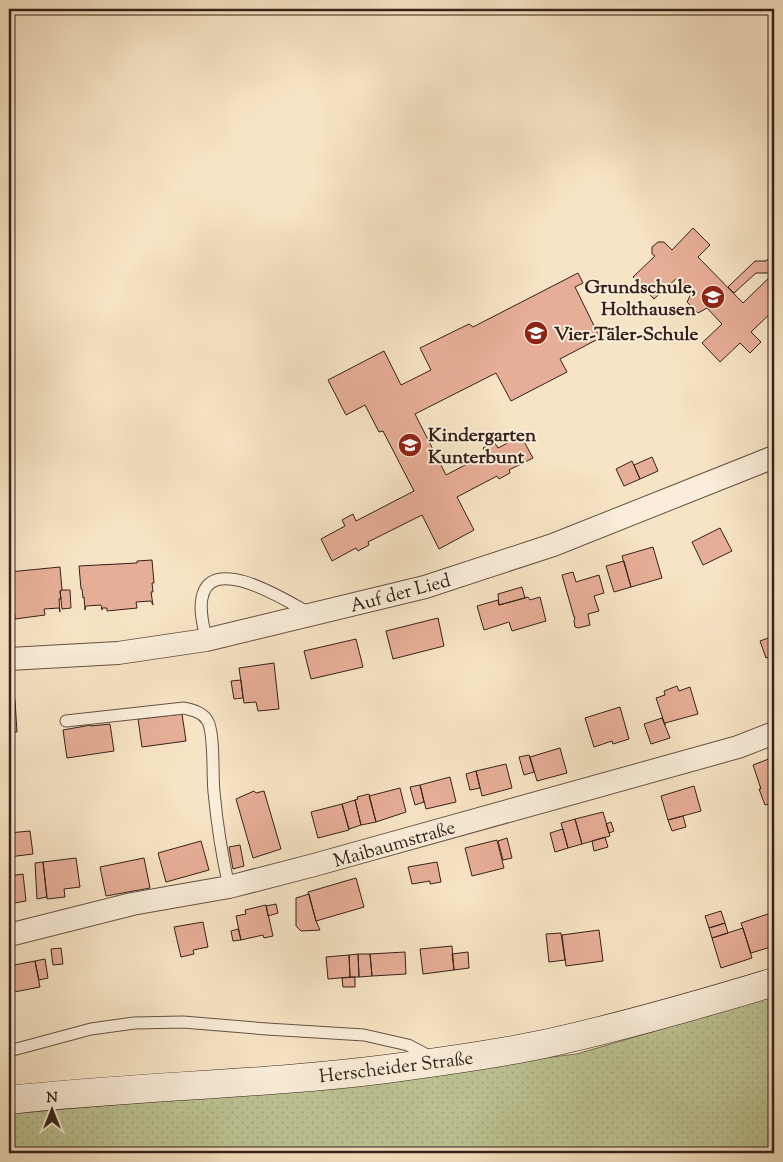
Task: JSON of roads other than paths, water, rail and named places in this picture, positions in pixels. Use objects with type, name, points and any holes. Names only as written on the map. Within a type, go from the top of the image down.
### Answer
[{"type":"main road","name":"Herscheider Straße","points":[[9,1100],[293,1078],[385,1069],[440,1061],[543,1044],[608,1029],[774,982]]},
{"type":"street","name":"Auf der Lied","points":[[9,659],[118,653],[206,640],[425,587],[553,545],[774,457]]},
{"type":"street","name":"Maibaumstraße","points":[[9,935],[132,904],[229,887],[314,865],[738,746],[774,733]]},
{"type":"lane","points":[[206,640],[201,612],[202,598],[206,588],[214,581],[224,578],[240,580],[262,588],[313,615]]},
{"type":"lane","points":[[66,721],[184,708],[198,712],[207,720],[212,734],[216,809],[222,856],[229,887]]},
{"type":"lane","points":[[9,1051],[90,1029],[134,1023],[183,1022],[267,1030],[364,1035],[408,1045],[440,1061]]},
{"type":"place","name":"Grundschule, Holthausen","points":[[713,297]]},
{"type":"place","name":"Vier-Täler-Schule","points":[[536,333]]},
{"type":"place","name":"Kindergarten Kunterbunt","points":[[410,445]]}]
